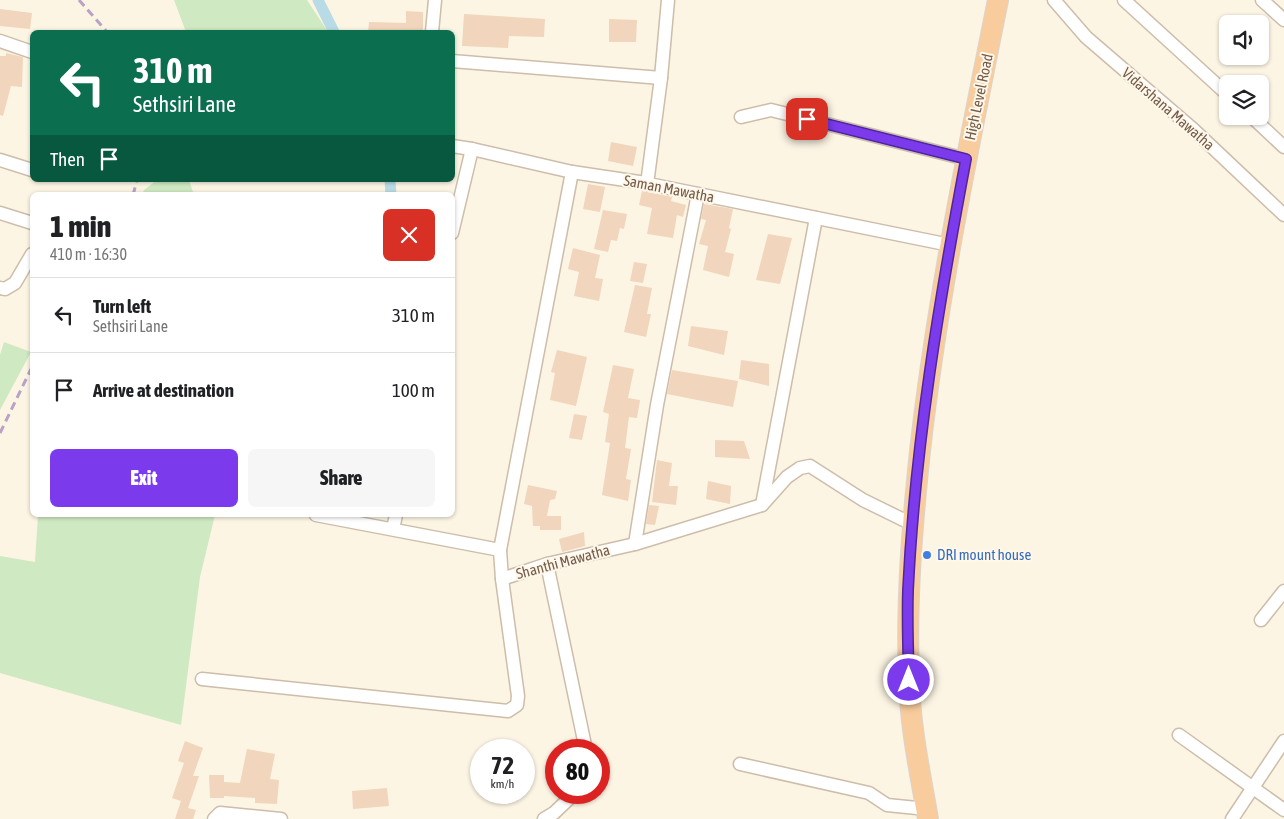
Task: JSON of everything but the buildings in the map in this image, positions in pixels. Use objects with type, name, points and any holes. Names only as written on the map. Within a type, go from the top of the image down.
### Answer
[{"type":"highway","name":"High Level Road","points":[[927,814],[915,749],[909,680],[908,592],[912,524],[930,364],[966,159],[998,0]]},
{"type":"street","points":[[432,30],[434,0]]},
{"type":"street","points":[[647,184],[661,78],[668,0]]},
{"type":"street","name":"Vidarshana Mawatha","points":[[1054,0],[1086,37],[1194,130],[1284,215]]},
{"type":"street","points":[[1124,0],[1219,87]]},
{"type":"street","points":[[1262,0],[1284,20]]},
{"type":"street","points":[[0,41],[30,51]]},
{"type":"street","points":[[455,61],[661,78]]},
{"type":"street","points":[[740,117],[771,110],[966,159]]},
{"type":"street","points":[[1261,125],[1284,147]]},
{"type":"street","name":"Saman Mawatha","points":[[455,146],[572,172],[647,184],[950,245]]},
{"type":"street","points":[[455,220],[472,149]]},
{"type":"street","points":[[0,160],[30,169]]},
{"type":"street","points":[[502,579],[500,550],[572,172]]},
{"type":"street","points":[[635,544],[657,405],[698,194]]},
{"type":"street","points":[[0,213],[30,222]]},
{"type":"street","points":[[762,505],[816,218]]},
{"type":"street","points":[[0,288],[5,289],[15,283],[30,257]]},
{"type":"street","points":[[762,505],[787,476],[800,468],[810,466],[863,500],[912,524]]},
{"type":"street","name":"Shanthi Mawatha","points":[[202,679],[508,711],[517,705],[518,696],[502,579],[547,564],[635,544],[762,505]]},
{"type":"street","points":[[326,517],[500,550]]},
{"type":"street","points":[[393,530],[396,517]]},
{"type":"street","points":[[547,564],[584,739]]},
{"type":"street","points":[[1260,620],[1284,591]]},
{"type":"street","points":[[1179,734],[1284,810]]},
{"type":"street","points":[[1232,819],[1284,741]]},
{"type":"street","points":[[740,764],[869,793],[887,805],[927,814]]},
{"type":"street","points":[[544,819],[563,804]]},
{"type":"street","points":[[214,819],[220,813],[281,819]]},
{"type":"green space","points":[[174,0],[307,0],[327,30],[185,30]]},
{"type":"green space","points":[[154,182],[190,182],[193,192],[143,192]]},
{"type":"green space","points":[[4,342],[30,352],[0,410],[0,355]]},
{"type":"green space","points":[[38,517],[215,517],[200,577],[181,725],[0,673],[0,556],[35,562]]},
{"type":"waterway","points":[[318,0],[333,30]]},
{"type":"waterway","points":[[390,182],[391,192]]},
{"type":"railway","points":[[79,0],[105,30]]},
{"type":"railway","points":[[134,192],[136,182]]},
{"type":"railway","points":[[0,433],[30,371]]},
{"type":"place","name":"DRI mount house","points":[[927,555]]},
{"type":"route","points":[[807,119],[966,159],[930,364],[912,524],[908,592],[909,680]]}]
